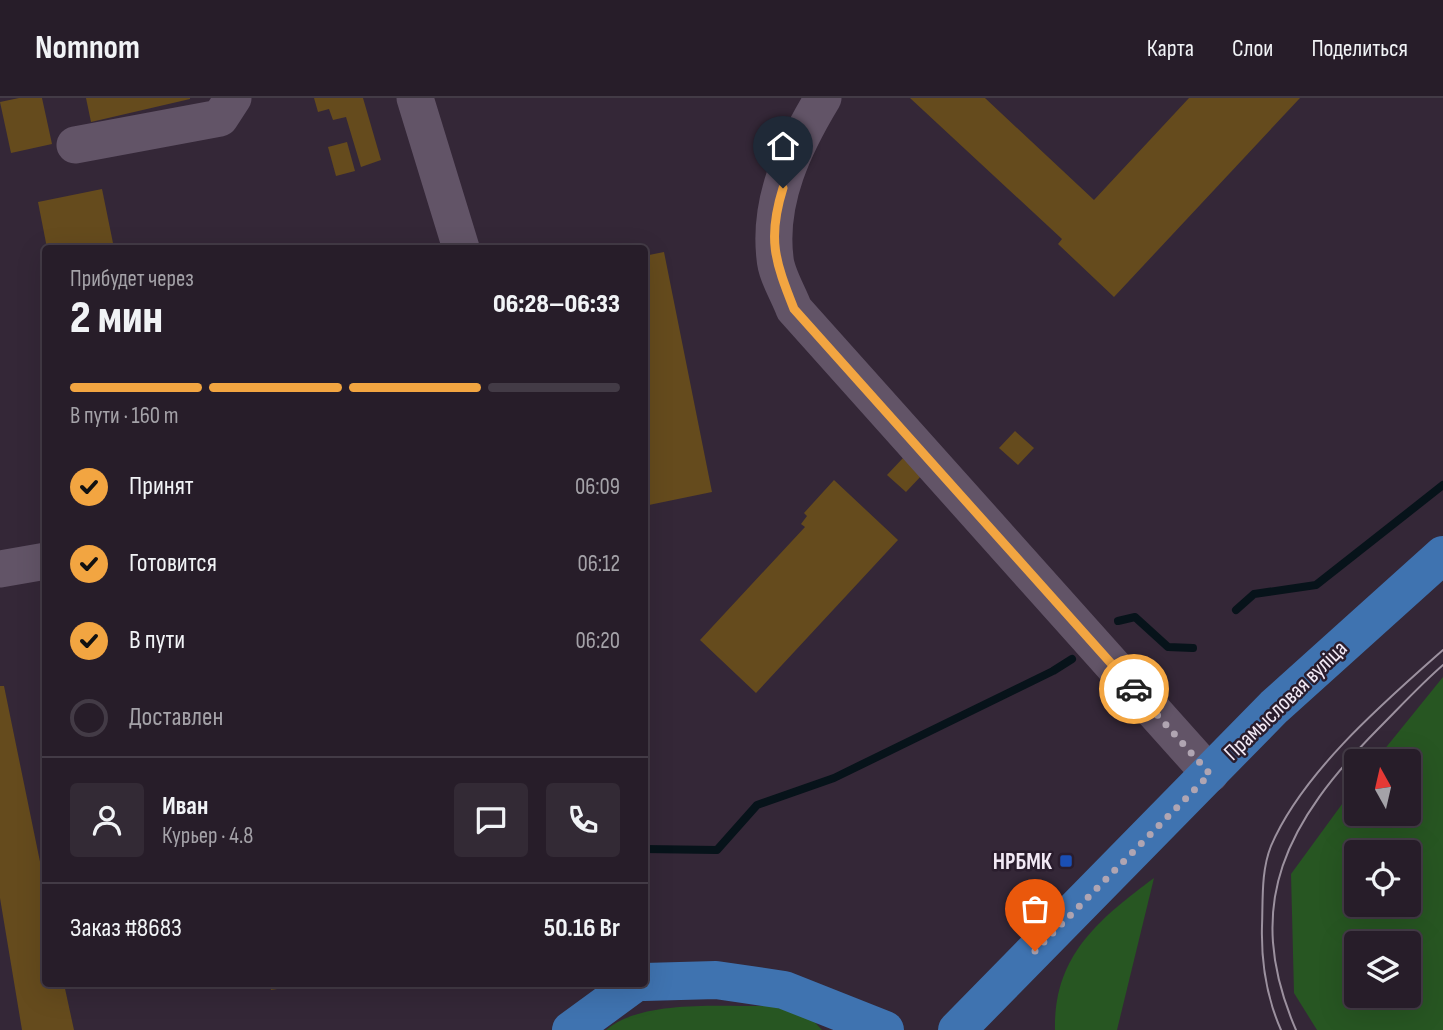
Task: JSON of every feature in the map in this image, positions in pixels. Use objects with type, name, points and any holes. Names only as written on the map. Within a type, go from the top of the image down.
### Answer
[{"type":"main road","name":"Прамысловая вуліца","points":[[957,1030],[1274,707],[1443,555]]},
{"type":"main road","points":[[648,982],[716,980],[784,990],[885,1030]]},
{"type":"main road","points":[[571,1030],[630,987]]},
{"type":"lane","points":[[75,145],[220,118],[233,98]]},
{"type":"lane","points":[[415,98],[460,245]]},
{"type":"lane","points":[[823,98],[796,143],[776,210],[775,260],[794,309],[1210,774]]},
{"type":"lane","points":[[0,569],[42,562]]},
{"type":"green space","points":[[1443,677],[1443,1030],[1317,1030],[1294,993],[1291,874],[1344,801],[1344,826],[1421,826],[1421,749],[1385,749]]},
{"type":"green space","points":[[1154,878],[1117,1030],[1055,1030],[1056,1004],[1071,960],[1098,925]]},
{"type":"green space","points":[[770,1006],[809,1016],[822,1030],[606,1030],[621,1020],[661,1009]]},
{"type":"building","points":[[19,98],[42,98],[52,144],[11,153],[0,102]]},
{"type":"building","points":[[86,98],[190,98],[190,99],[91,122]]},
{"type":"building","points":[[314,98],[363,98],[381,160],[361,167],[346,117],[333,120],[329,109],[318,112]]},
{"type":"building","points":[[910,98],[985,98],[1094,200],[1189,98],[1300,98],[1114,297],[1058,244],[1062,239]]},
{"type":"building","points":[[347,142],[355,171],[336,176],[328,147]]},
{"type":"building","points":[[102,189],[113,245],[46,245],[38,202]]},
{"type":"building","points":[[664,252],[712,492],[648,505],[648,255]]},
{"type":"building","points":[[1015,431],[1034,448],[1018,465],[999,448]]},
{"type":"building","points":[[903,458],[922,475],[906,492],[887,475]]},
{"type":"building","points":[[834,480],[898,540],[756,693],[700,640],[805,527],[801,524],[807,516],[804,513]]},
{"type":"building","points":[[0,686],[4,686],[42,871],[42,987],[65,987],[74,1030],[22,1030],[0,898]]},
{"type":"waterway","points":[[1236,610],[1254,594],[1316,585],[1443,485]]},
{"type":"waterway","points":[[1118,621],[1135,617],[1168,647],[1193,648]]},
{"type":"waterway","points":[[648,849],[717,850],[757,805],[834,778],[1053,671],[1072,659]]},
{"type":"tram line","points":[[1281,1030],[1268,992],[1262,953],[1263,886],[1271,846],[1285,819],[1323,766],[1370,716],[1443,650]]},
{"type":"tram line","points":[[1296,1030],[1280,984],[1273,942],[1274,903],[1283,866],[1298,831],[1319,797],[1346,763],[1443,665]]},
{"type":"way so far","points":[[1035,951],[1210,774],[1134,689]]},
{"type":"place","name":"НРБМК","points":[[1066,861]]},
{"type":"route","points":[[783,188],[776,210],[775,260],[794,309],[1134,689]]}]
